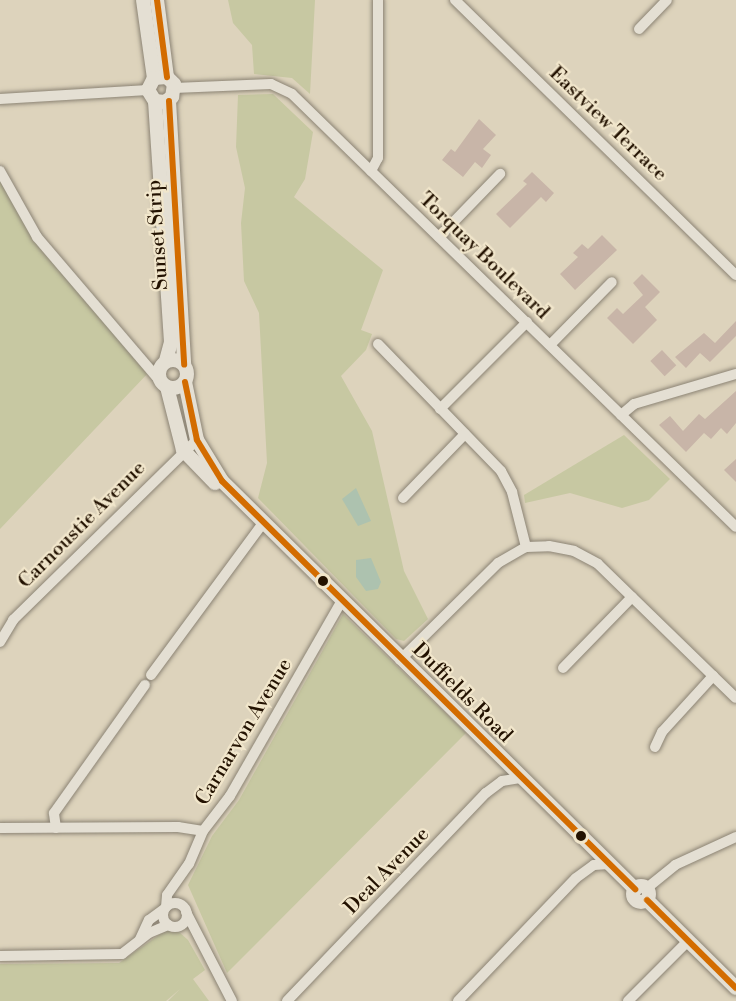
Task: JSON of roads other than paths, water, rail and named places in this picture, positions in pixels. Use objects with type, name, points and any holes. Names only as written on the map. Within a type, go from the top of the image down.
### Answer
[{"type":"street","name":"Sunset Strip","points":[[143,0],[161,89],[184,382]]},
{"type":"street","name":"Sunset Strip","points":[[157,0],[171,342],[164,363],[164,384]]},
{"type":"street","points":[[371,171],[378,158],[378,0]]},
{"type":"street","name":"Eastview Terrace","points":[[455,0],[736,274]]},
{"type":"street","points":[[639,29],[667,0]]},
{"type":"street","name":"Torquay Boulevard","points":[[0,99],[250,83],[278,86],[292,94],[736,527]]},
{"type":"street","points":[[0,171],[37,237],[137,354],[164,384],[184,382]]},
{"type":"street","points":[[439,237],[500,174]]},
{"type":"street","points":[[550,345],[612,282]]},
{"type":"street","points":[[440,409],[526,322]]},
{"type":"street","points":[[378,344],[507,481],[526,547]]},
{"type":"street","points":[[137,354],[164,363],[184,365]]},
{"type":"street","points":[[621,415],[634,404],[736,374]]},
{"type":"street","name":"Duffields Road","points":[[184,382],[197,440],[222,481],[340,602],[609,864],[643,892],[736,988]]},
{"type":"street","name":"Duffields Road","points":[[164,384],[183,450],[212,481],[263,523]]},
{"type":"street","points":[[403,498],[465,434]]},
{"type":"street","name":"Carnoustie Avenue","points":[[0,642],[13,620],[183,450],[197,440]]},
{"type":"street","points":[[56,828],[54,813],[263,523]]},
{"type":"street","points":[[400,660],[488,572],[526,547],[574,551],[598,564],[736,698]]},
{"type":"street","points":[[563,668],[632,597]]},
{"type":"street","name":"Carnarvon Avenue","points":[[140,940],[149,920],[165,908],[167,895],[189,864],[203,831],[230,796],[340,602]]},
{"type":"street","points":[[655,747],[662,732],[713,676]]},
{"type":"street","name":"Deal Avenue","points":[[287,1001],[486,793],[502,781],[520,778]]},
{"type":"street","points":[[0,828],[178,827],[203,831]]},
{"type":"street","points":[[643,892],[675,865],[736,837]]},
{"type":"street","points":[[458,1001],[576,878],[594,866],[609,864]]},
{"type":"street","points":[[178,879],[184,909],[232,1001]]},
{"type":"street","points":[[184,909],[175,903],[165,908],[168,925],[181,925],[193,939],[200,940]]},
{"type":"street","points":[[181,925],[184,909]]},
{"type":"street","name":"Carnarvon Avenue","points":[[0,956],[122,954],[140,940],[168,925]]},
{"type":"street","points":[[628,1001],[688,941]]}]
